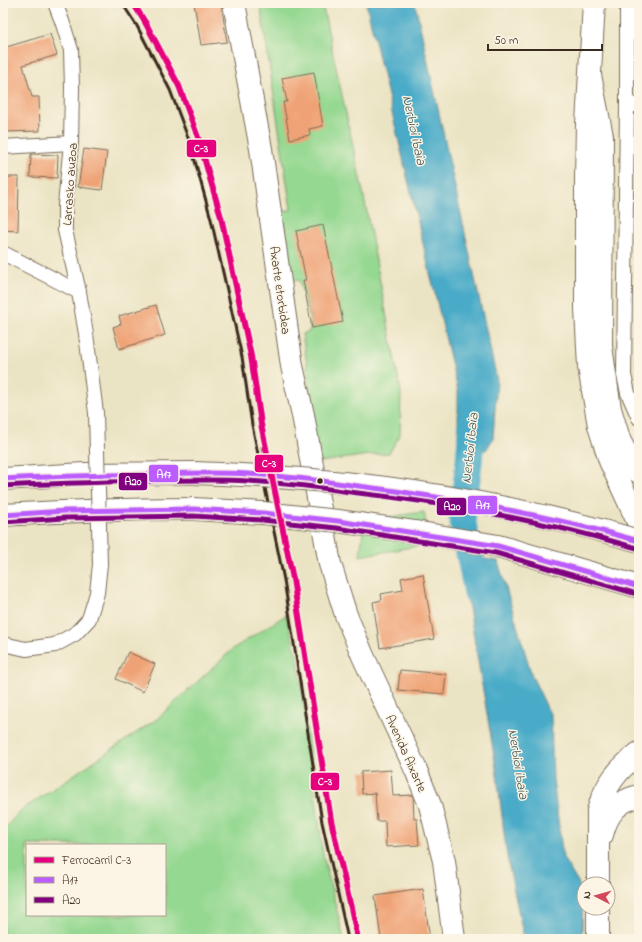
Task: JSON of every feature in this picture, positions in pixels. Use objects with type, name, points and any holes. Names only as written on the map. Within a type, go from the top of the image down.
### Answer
[{"type":"main road","name":"Axarte etorbidea","points":[[234,3],[261,149],[292,366],[303,415],[330,564],[334,576]]},
{"type":"main road","points":[[594,3],[587,124],[586,309],[589,367],[599,426],[610,462],[639,524]]},
{"type":"main road","points":[[590,75],[602,136],[601,346],[610,409],[620,442],[639,472]]},
{"type":"main road","points":[[3,479],[84,474],[249,474],[428,494],[510,509],[591,527],[639,541]]},
{"type":"main road","points":[[3,515],[65,511],[149,509],[263,513],[338,521],[498,546],[639,587]]},
{"type":"main road","name":"Avenida Aixarte","points":[[334,576],[346,615],[360,649],[416,770],[430,805],[444,861],[454,939]]},
{"type":"main road","points":[[598,876],[598,812],[604,791],[617,773],[639,753]]},
{"type":"main road","points":[[598,854],[602,833],[607,819],[620,804],[628,798],[639,796]]},
{"type":"street","name":"Larrasko auzoa","points":[[3,644],[26,649],[55,645],[75,634],[89,619],[97,593],[100,564],[96,413],[79,292],[65,230],[65,205],[71,143],[72,88],[70,50],[62,20],[55,3]]},
{"type":"street","points":[[627,3],[633,105],[624,375],[628,393],[639,415]]},
{"type":"street","points":[[3,147],[71,143]]},
{"type":"street","points":[[3,253],[79,292]]},
{"type":"green space","points":[[260,3],[322,3],[363,192],[401,392],[400,435],[389,453],[314,463],[309,412],[307,364],[302,334],[310,331],[310,319],[299,280],[293,281],[282,212],[291,210]]},
{"type":"green space","points":[[424,512],[430,544],[360,556],[364,520]]},
{"type":"green space","points":[[286,615],[298,659],[323,855],[344,939],[3,939],[3,831],[20,811],[157,719],[234,648]]},
{"type":"water","points":[[366,3],[415,3],[497,380],[493,439],[486,450],[458,450],[458,391]]},
{"type":"water","points":[[460,555],[498,561],[532,676],[551,716],[553,780],[563,858],[576,879],[576,916],[582,916],[582,939],[524,939],[507,857],[496,767]]},
{"type":"building","points":[[194,3],[221,3],[227,42],[201,45]]},
{"type":"building","points":[[50,34],[57,55],[23,65],[32,97],[39,97],[40,131],[3,132],[3,98],[8,98],[3,81],[3,48]]},
{"type":"building","points":[[314,72],[323,126],[309,129],[310,135],[290,139],[283,102],[287,102],[282,78]]},
{"type":"building","points":[[84,149],[107,152],[102,190],[78,187]]},
{"type":"building","points":[[31,154],[58,155],[57,178],[30,177]]},
{"type":"building","points":[[3,177],[19,177],[18,231],[3,230]]},
{"type":"building","points":[[323,225],[343,322],[312,328],[303,280],[306,280],[296,231]]},
{"type":"building","points":[[156,305],[165,335],[119,349],[113,327],[121,324],[119,316]]},
{"type":"building","points":[[423,574],[434,639],[380,648],[373,602],[382,600],[381,594],[403,590],[401,578]]},
{"type":"building","points":[[128,652],[155,664],[143,692],[116,679]]},
{"type":"building","points":[[400,670],[446,674],[444,694],[398,690]]},
{"type":"building","points":[[391,770],[393,796],[413,795],[414,819],[417,819],[419,845],[386,847],[385,821],[377,821],[375,793],[362,794],[361,772]]},
{"type":"building","points":[[423,889],[430,939],[381,939],[375,896]]},
{"type":"waterway","name":"Nerbioi ibaia","points":[[473,413],[462,519],[477,592]]},
{"type":"railway","points":[[122,3],[137,26],[170,90],[190,143],[211,219],[242,357],[252,425],[284,580],[322,822],[348,939]]},
{"type":"railway","points":[[262,447],[278,506]]},
{"type":"rail line","name":"C-3","points":[[133,3],[145,22],[179,86],[199,140],[221,217],[251,356],[261,424],[293,579],[331,820],[358,939]]},
{"type":"transit line","name":"A17","points":[[3,479],[202,473],[236,473],[287,477],[325,481],[496,507],[603,531],[639,541]]},
{"type":"transit line","name":"A20","points":[[3,486],[202,480],[236,480],[286,484],[386,496],[459,507],[566,529],[637,548]]},
{"type":"transit line","name":"A17","points":[[3,515],[65,511],[193,509],[263,513],[338,521],[498,546],[639,587]]},
{"type":"transit line","name":"A20","points":[[3,522],[65,518],[193,516],[262,520],[337,528],[496,553],[637,594]]}]
